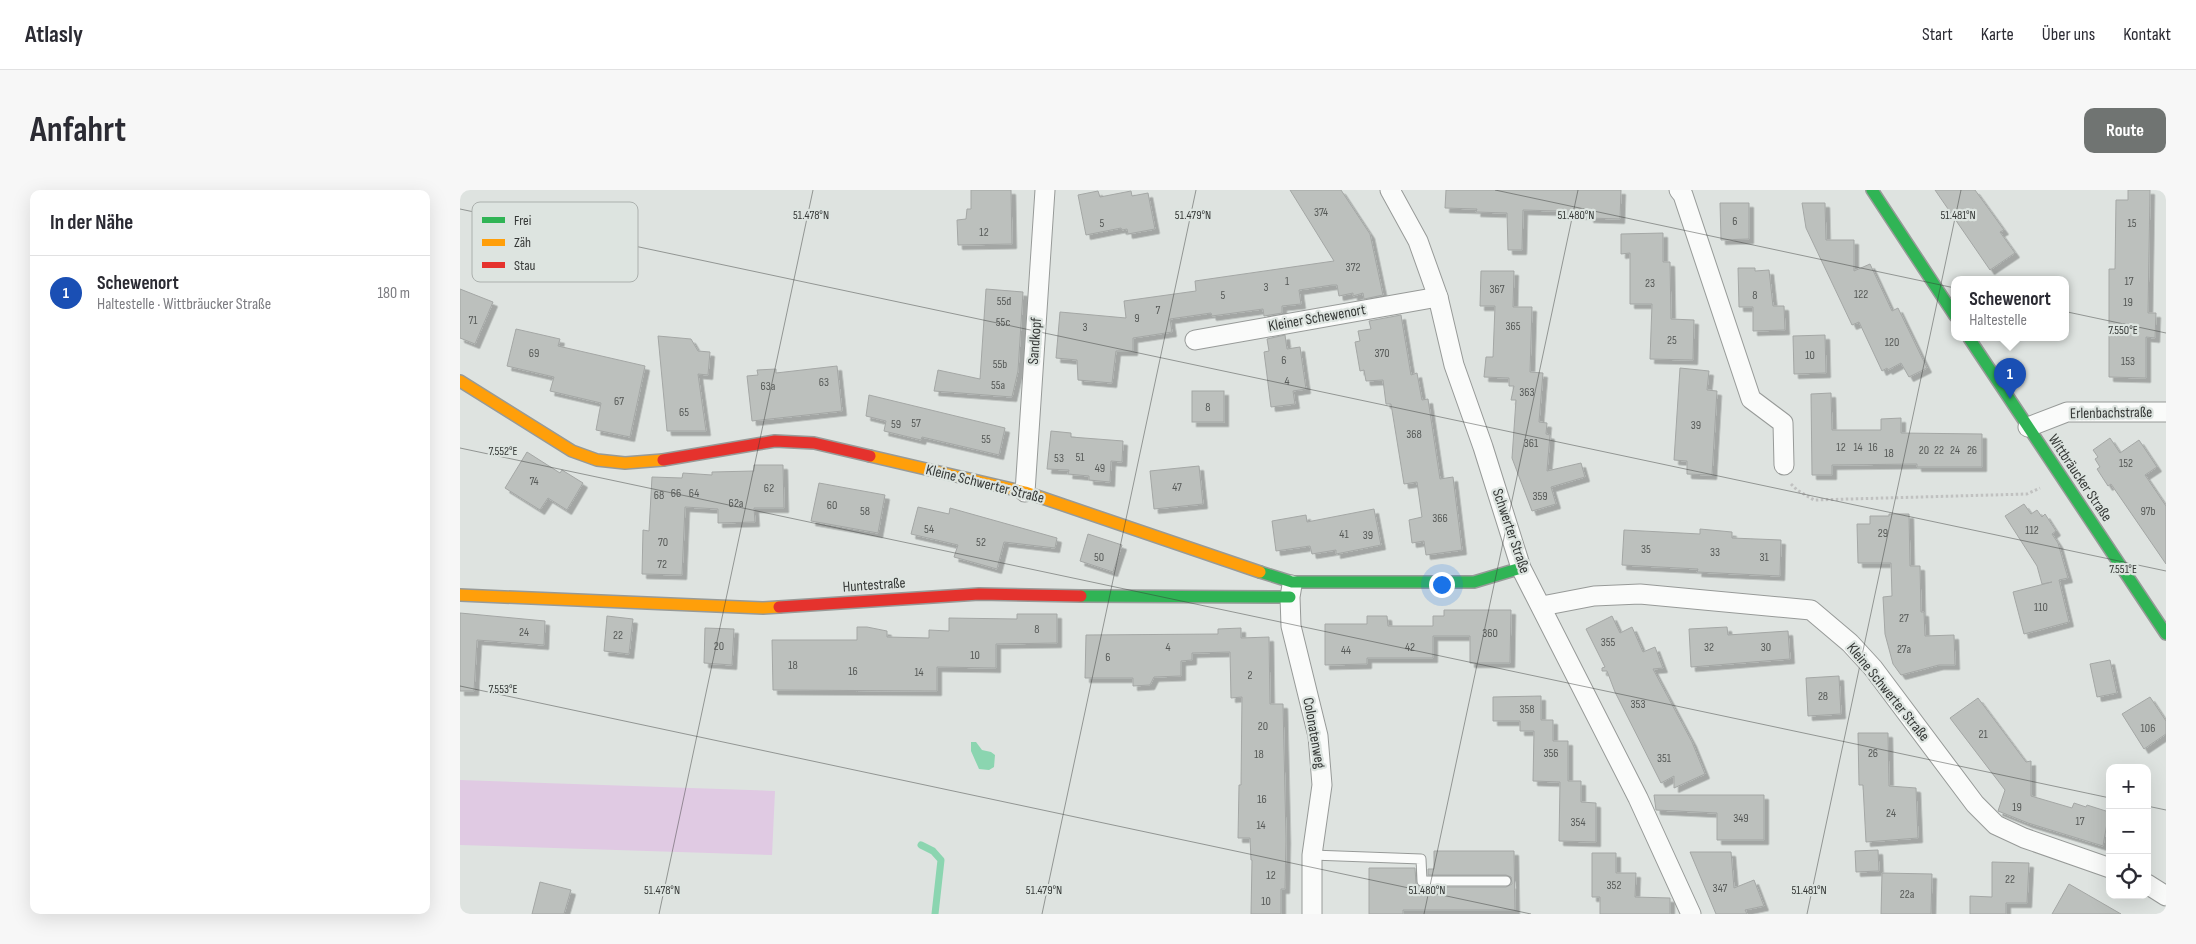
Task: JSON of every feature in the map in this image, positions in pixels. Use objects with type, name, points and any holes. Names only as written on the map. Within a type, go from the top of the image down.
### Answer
[{"type":"street","name":"Sandkopf","points":[[1025,492],[1045,190]]},
{"type":"street","name":"Schwerter Straße","points":[[1390,190],[1418,241],[1438,297],[1454,365],[1483,447],[1521,568],[1638,798],[1691,914]]},
{"type":"street","points":[[1679,190],[1683,195],[1750,399],[1783,423],[1784,465]]},
{"type":"street","points":[[1872,190],[1951,310]]},
{"type":"street","name":"Kleiner Schewenort","points":[[1195,340],[1438,297]]},
{"type":"street","name":"Wittbräucker Straße","points":[[1971,341],[2166,634]]},
{"type":"street","name":"Kleine Schwerter Straße","points":[[460,381],[572,451],[597,460],[625,463],[653,462],[775,441],[814,443],[1025,492],[1291,590],[1474,582],[1521,568]]},
{"type":"street","name":"Erlenbachstraße","points":[[2028,427],[2067,412],[2166,412]]},
{"type":"street","name":"Huntestraße","points":[[460,594],[513,598],[706,604],[763,608],[979,594],[1137,597],[1291,590]]},
{"type":"street","name":"Colonatenweg","points":[[1291,590],[1291,626],[1318,736],[1322,785],[1312,855],[1312,914]]},
{"type":"street","name":"Kleine Schwerter Straße","points":[[1542,606],[1594,596],[1640,594],[1811,610],[1850,643],[1873,668],[1975,804],[1996,825],[2024,838],[2106,867]]},
{"type":"street","points":[[2151,887],[2166,896]]},
{"type":"lane","points":[[1312,855],[1422,859],[1422,881],[1506,881]]},
{"type":"path","points":[[1784,465],[1787,479],[1796,490],[1814,500],[2010,495],[2027,494],[2038,490]]},
{"type":"shaded area","points":[[971,742],[976,742],[982,750],[995,755],[994,767],[989,770],[979,769],[971,751]]},
{"type":"shaded area","points":[[460,780],[775,791],[772,855],[460,845]]},
{"type":"building","points":[[971,190],[1011,190],[1012,244],[958,245],[957,220],[966,219],[967,209],[971,209]]},
{"type":"building","points":[[1290,190],[1341,190],[1370,234],[1383,295],[1364,299],[1363,293],[1353,296],[1353,293],[1339,296],[1337,285],[1332,285],[1299,290],[1301,304],[1282,306],[1282,313],[1264,316],[1263,309],[1212,316],[1211,313],[1170,319],[1172,332],[1133,338],[1133,351],[1116,351],[1112,383],[1078,380],[1077,360],[1056,358],[1060,312],[1126,318],[1124,301],[1196,291],[1195,281],[1334,261]]},
{"type":"building","points":[[1446,190],[1621,190],[1620,219],[1558,214],[1558,211],[1523,210],[1522,250],[1508,250],[1507,213],[1476,212],[1477,209],[1445,208]]},
{"type":"building","points":[[1935,190],[1975,190],[2004,230],[2000,232],[2015,253],[1990,270]]},
{"type":"building","points":[[2128,190],[2150,190],[2148,313],[2156,313],[2155,338],[2146,337],[2146,378],[2109,377],[2109,269],[2115,269],[2116,200],[2128,200]]},
{"type":"building","points":[[1098,191],[1100,197],[1131,191],[1132,196],[1148,193],[1155,229],[1128,234],[1127,229],[1122,230],[1121,228],[1086,235],[1078,195]]},
{"type":"building","points":[[1720,203],[1749,203],[1749,239],[1721,240]]},
{"type":"building","points":[[1802,203],[1825,203],[1826,240],[1854,240],[1854,271],[1870,264],[1892,311],[1898,308],[1927,368],[1909,377],[1901,363],[1882,371],[1859,322],[1852,325],[1806,228]]},
{"type":"building","points":[[1663,233],[1663,262],[1670,262],[1671,319],[1694,320],[1693,360],[1650,359],[1652,304],[1630,304],[1630,253],[1621,254],[1621,234]]},
{"type":"building","points":[[1738,268],[1755,268],[1755,271],[1769,270],[1773,306],[1784,306],[1785,330],[1753,331],[1753,307],[1739,307]]},
{"type":"building","points":[[1481,271],[1514,271],[1513,307],[1532,307],[1530,372],[1543,373],[1539,422],[1547,423],[1546,434],[1550,435],[1547,471],[1581,463],[1585,477],[1551,487],[1556,504],[1532,511],[1512,458],[1516,400],[1511,400],[1514,386],[1509,386],[1509,378],[1484,377],[1486,357],[1493,357],[1495,306],[1480,306]]},
{"type":"building","points":[[460,289],[493,302],[475,344],[460,338]]},
{"type":"building","points":[[986,289],[1023,292],[1018,371],[1012,397],[934,391],[938,370],[980,379]]},
{"type":"building","points":[[1401,315],[1411,375],[1417,373],[1422,400],[1428,399],[1440,479],[1453,477],[1462,550],[1426,555],[1424,541],[1412,543],[1409,520],[1422,517],[1417,482],[1404,484],[1391,404],[1386,404],[1383,380],[1366,381],[1364,370],[1360,371],[1355,342],[1360,341],[1358,331],[1371,329],[1369,321]]},
{"type":"building","points":[[516,329],[560,339],[558,346],[645,366],[630,437],[596,430],[601,403],[550,391],[554,377],[507,366]]},
{"type":"building","points":[[1285,335],[1287,349],[1300,347],[1306,389],[1293,391],[1295,404],[1271,407],[1264,352],[1269,351],[1267,339]]},
{"type":"building","points":[[1825,335],[1826,373],[1794,374],[1793,336]]},
{"type":"building","points":[[658,336],[691,339],[698,351],[710,352],[708,375],[698,374],[706,431],[667,431]]},
{"type":"building","points":[[837,366],[842,411],[752,421],[747,376],[758,375],[757,370],[776,369],[776,373]]},
{"type":"building","points":[[1680,368],[1709,371],[1707,390],[1717,391],[1712,475],[1687,474],[1687,461],[1674,460]]},
{"type":"building","points":[[1192,391],[1224,391],[1224,422],[1192,422]]},
{"type":"building","points":[[1831,393],[1832,430],[1881,430],[1881,419],[1901,418],[1901,433],[1982,434],[1982,467],[1917,467],[1917,464],[1832,465],[1832,475],[1812,475],[1811,394]]},
{"type":"building","points":[[869,395],[1005,428],[999,455],[922,437],[921,440],[884,431],[886,421],[866,416]]},
{"type":"building","points":[[1051,431],[1071,433],[1071,437],[1123,441],[1122,462],[1111,461],[1110,482],[1089,480],[1089,476],[1068,474],[1069,470],[1047,469]]},
{"type":"building","points":[[2110,438],[2120,453],[2139,440],[2157,467],[2145,475],[2166,506],[2166,564],[2111,484],[2108,486],[2097,469],[2100,467],[2095,459],[2098,457],[2093,450]]},
{"type":"building","points":[[527,452],[560,473],[562,470],[583,483],[567,510],[548,498],[540,510],[505,488]]},
{"type":"building","points":[[754,465],[783,465],[784,508],[754,508],[755,522],[718,523],[718,509],[685,507],[682,575],[642,574],[643,530],[649,531],[652,477],[682,478],[683,473],[712,475],[712,472],[754,471]]},
{"type":"building","points":[[1199,466],[1203,504],[1154,509],[1150,471]]},
{"type":"building","points":[[819,483],[885,495],[878,533],[811,521]]},
{"type":"building","points":[[2024,504],[2031,514],[2037,510],[2042,517],[2045,514],[2056,531],[2052,534],[2058,543],[2068,578],[2059,580],[2069,622],[2024,634],[2013,592],[2052,582],[2042,584],[2037,566],[2005,516]]},
{"type":"building","points":[[918,507],[949,514],[950,508],[1057,538],[1055,548],[1004,542],[997,569],[954,557],[958,545],[911,534]]},
{"type":"building","points":[[1374,509],[1381,545],[1336,554],[1336,550],[1312,554],[1310,546],[1276,551],[1272,521],[1306,515],[1307,522]]},
{"type":"building","points":[[1889,514],[1909,514],[1910,566],[1920,566],[1921,612],[1924,612],[1925,636],[1954,635],[1955,665],[1939,665],[1901,675],[1893,664],[1885,634],[1883,597],[1892,596],[1891,563],[1858,563],[1857,524],[1870,524],[1870,516],[1889,516]]},
{"type":"building","points":[[1700,529],[1732,532],[1732,538],[1781,540],[1780,576],[1697,572],[1698,569],[1622,565],[1624,530],[1700,534]]},
{"type":"building","points":[[1088,534],[1122,545],[1113,572],[1080,561]]},
{"type":"building","points":[[1444,610],[1511,610],[1510,663],[1470,663],[1470,636],[1433,636],[1433,658],[1367,658],[1367,664],[1325,665],[1325,624],[1367,624],[1367,616],[1387,616],[1388,626],[1433,626],[1433,616],[1444,616]]},
{"type":"building","points":[[460,613],[545,621],[544,645],[477,640],[474,691],[460,691]]},
{"type":"building","points":[[1017,614],[1057,614],[1057,643],[996,644],[996,668],[937,667],[937,691],[773,690],[772,640],[857,640],[857,627],[887,631],[887,637],[929,638],[929,630],[949,631],[949,618],[1017,619]]},
{"type":"building","points":[[607,616],[633,619],[629,654],[604,651]]},
{"type":"building","points":[[1612,616],[1620,633],[1632,627],[1643,652],[1655,647],[1663,668],[1653,669],[1692,742],[1705,774],[1674,788],[1674,776],[1661,783],[1615,692],[1607,671],[1602,671],[1602,668],[1605,667],[1586,629]]},
{"type":"building","points":[[1727,627],[1728,635],[1788,631],[1790,659],[1691,667],[1689,629]]},
{"type":"building","points":[[705,628],[734,629],[732,665],[704,663]]},
{"type":"building","points":[[1241,628],[1241,638],[1269,637],[1270,704],[1283,704],[1286,839],[1285,889],[1281,889],[1281,914],[1251,914],[1252,860],[1250,838],[1238,838],[1242,697],[1231,698],[1230,652],[1192,653],[1192,660],[1181,661],[1181,676],[1154,677],[1150,685],[1133,686],[1133,678],[1085,678],[1086,635],[1218,634],[1218,629]]},
{"type":"building","points":[[2110,660],[2117,693],[2097,697],[2090,664]]},
{"type":"building","points":[[1839,676],[1841,714],[1808,716],[1806,678]]},
{"type":"building","points":[[1541,696],[1541,720],[1553,720],[1553,741],[1568,741],[1568,781],[1581,781],[1581,802],[1596,803],[1596,842],[1559,841],[1560,782],[1533,781],[1534,731],[1520,731],[1520,721],[1493,721],[1493,697]]},
{"type":"building","points":[[2150,697],[2166,721],[2166,734],[2144,749],[2122,714]]},
{"type":"building","points":[[1978,698],[2026,762],[2031,761],[2031,796],[2072,808],[2074,803],[2106,811],[2106,829],[2103,846],[2028,823],[1998,811],[2005,790],[1950,718]]},
{"type":"building","points":[[1858,733],[1888,733],[1889,786],[1916,788],[1918,838],[1866,842],[1863,785],[1859,785]]},
{"type":"building","points":[[1654,795],[1764,795],[1764,840],[1717,840],[1717,813],[1656,810]]},
{"type":"building","points":[[1878,850],[1879,871],[1856,872],[1855,851]]},
{"type":"building","points":[[1434,851],[1514,851],[1515,910],[1403,910],[1403,914],[1369,914],[1369,868],[1415,868],[1416,884],[1422,887],[1506,887],[1512,884],[1511,877],[1506,875],[1428,875],[1428,869],[1434,869]]},
{"type":"building","points":[[1690,852],[1731,852],[1734,888],[1754,880],[1764,906],[1745,910],[1747,914],[1716,914]]},
{"type":"building","points":[[1592,853],[1616,853],[1616,873],[1636,873],[1635,897],[1670,898],[1670,914],[1600,914],[1600,897],[1592,897]]},
{"type":"building","points":[[1992,862],[2029,863],[2027,903],[2006,903],[2006,914],[1970,914],[1970,896],[1992,897]]},
{"type":"building","points":[[1882,873],[1932,874],[1931,914],[1881,914]]},
{"type":"building","points":[[540,882],[571,890],[564,914],[532,914]]},
{"type":"building","points":[[2069,884],[2121,914],[2052,914]]},
{"type":"waterway","points":[[921,845],[933,851],[941,860],[935,914]]},
{"type":"traffic: fast","points":[[1872,190],[1951,310]]},
{"type":"traffic: fast","points":[[1971,341],[2166,634]]},
{"type":"traffic: fast","points":[[1260,572],[1292,582],[1474,582],[1521,568]]},
{"type":"traffic: fast","points":[[1081,596],[1290,597]]},
{"type":"traffic: slow","points":[[460,381],[572,451],[597,460],[625,463],[663,460]]},
{"type":"traffic: slow","points":[[870,456],[1025,492],[1260,572]]},
{"type":"traffic: slow","points":[[460,595],[763,608],[779,607]]},
{"type":"traffic: jam","points":[[663,460],[775,441],[814,443],[870,456]]},
{"type":"traffic: jam","points":[[779,607],[979,594],[1081,596]]},
{"type":"place","name":"Schewenort","points":[[2010,399]]}]
